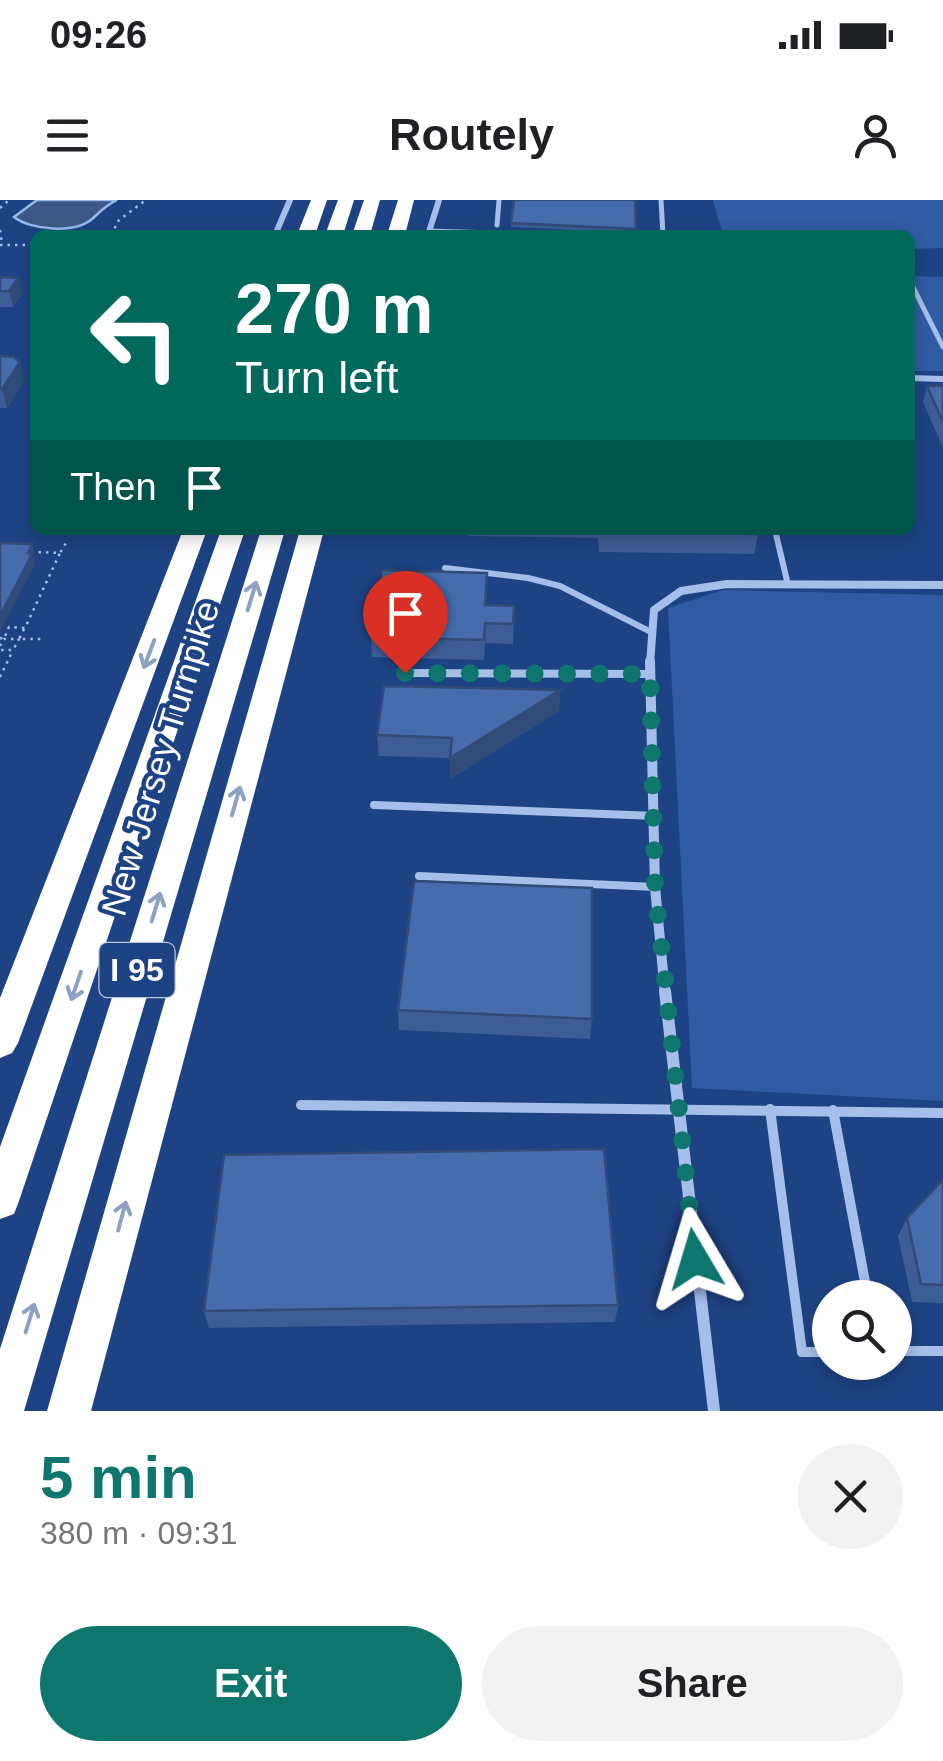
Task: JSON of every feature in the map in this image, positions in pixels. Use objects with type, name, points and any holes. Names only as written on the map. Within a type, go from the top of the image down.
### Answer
[{"type":"highway","points":[[308,230],[319,200]]},
{"type":"highway","points":[[336,230],[346,200]]},
{"type":"highway","points":[[363,230],[372,200]]},
{"type":"highway","points":[[397,230],[406,200]]},
{"type":"highway","name":"New Jersey Turnpike","points":[[0,1044],[194,535]]},
{"type":"highway","name":"New Jersey Turnpike","points":[[0,1202],[231,535]]},
{"type":"highway","name":"New Jersey Turnpike","points":[[2,1411],[270,535]]},
{"type":"highway","name":"I 95","points":[[69,1411],[311,535]]},
{"type":"street","points":[[277,230],[290,200]]},
{"type":"street","points":[[429,230],[440,200]]},
{"type":"street","points":[[915,378],[943,378]]},
{"type":"street","points":[[714,1411],[676,1107],[655,887],[650,674],[654,610],[682,591],[727,584],[943,585]]},
{"type":"lane","points":[[497,225],[499,200]]},
{"type":"lane","points":[[660,200],[663,230]]},
{"type":"lane","points":[[915,290],[943,347]]},
{"type":"lane","points":[[776,535],[788,584]]},
{"type":"lane","points":[[445,568],[550,582],[576,593],[624,625],[651,632]]},
{"type":"lane","points":[[405,673],[650,674]]},
{"type":"lane","points":[[374,805],[656,816]]},
{"type":"lane","points":[[419,876],[655,887]]},
{"type":"lane","points":[[301,1105],[943,1113]]},
{"type":"lane","points":[[770,1109],[802,1352],[812,1352]]},
{"type":"lane","points":[[833,1110],[865,1280]]},
{"type":"lane","points":[[912,1351],[943,1350]]},
{"type":"path","points":[[0,208],[9,200]]},
{"type":"path","points":[[113,230],[118,220],[146,200]]},
{"type":"path","points":[[0,230],[1,244],[30,245]]},
{"type":"path","points":[[0,678],[66,543]]},
{"type":"path","points":[[28,552],[60,553]]},
{"type":"path","points":[[13,650],[0,648],[2,639],[9,627],[24,628]]},
{"type":"path","points":[[2,639],[43,639]]},
{"type":"shaded area","points":[[37,200],[117,200],[75,227],[41,227],[14,217]]},
{"type":"shaded area","points":[[713,200],[943,200],[943,248],[915,249],[915,230],[722,230]]},
{"type":"shaded area","points":[[915,276],[943,277],[943,371],[915,371]]},
{"type":"shaded area","points":[[723,590],[943,595],[943,1101],[692,1088],[668,608]]},
{"type":"building","points":[[514,200],[635,200],[636,229],[511,223]]},
{"type":"building","points":[[0,277],[18,278],[9,291],[0,291]]},
{"type":"building","points":[[0,356],[14,357],[20,362],[2,389],[0,389]]},
{"type":"building","points":[[927,386],[943,386],[943,422]]},
{"type":"building","points":[[0,543],[32,544],[28,553],[32,554],[0,616]]},
{"type":"building","points":[[382,570],[487,573],[485,605],[514,606],[513,624],[485,623],[484,640],[371,637]]},
{"type":"building","points":[[384,686],[560,690],[450,758],[452,738],[377,735]]},
{"type":"building","points":[[414,881],[592,888],[592,1019],[398,1010]]},
{"type":"building","points":[[604,1149],[618,1305],[204,1311],[224,1155]]},
{"type":"building","points":[[943,1180],[943,1285],[921,1284],[907,1218]]},
{"type":"route","points":[[405,673],[650,674],[655,887],[695,1259]]}]
